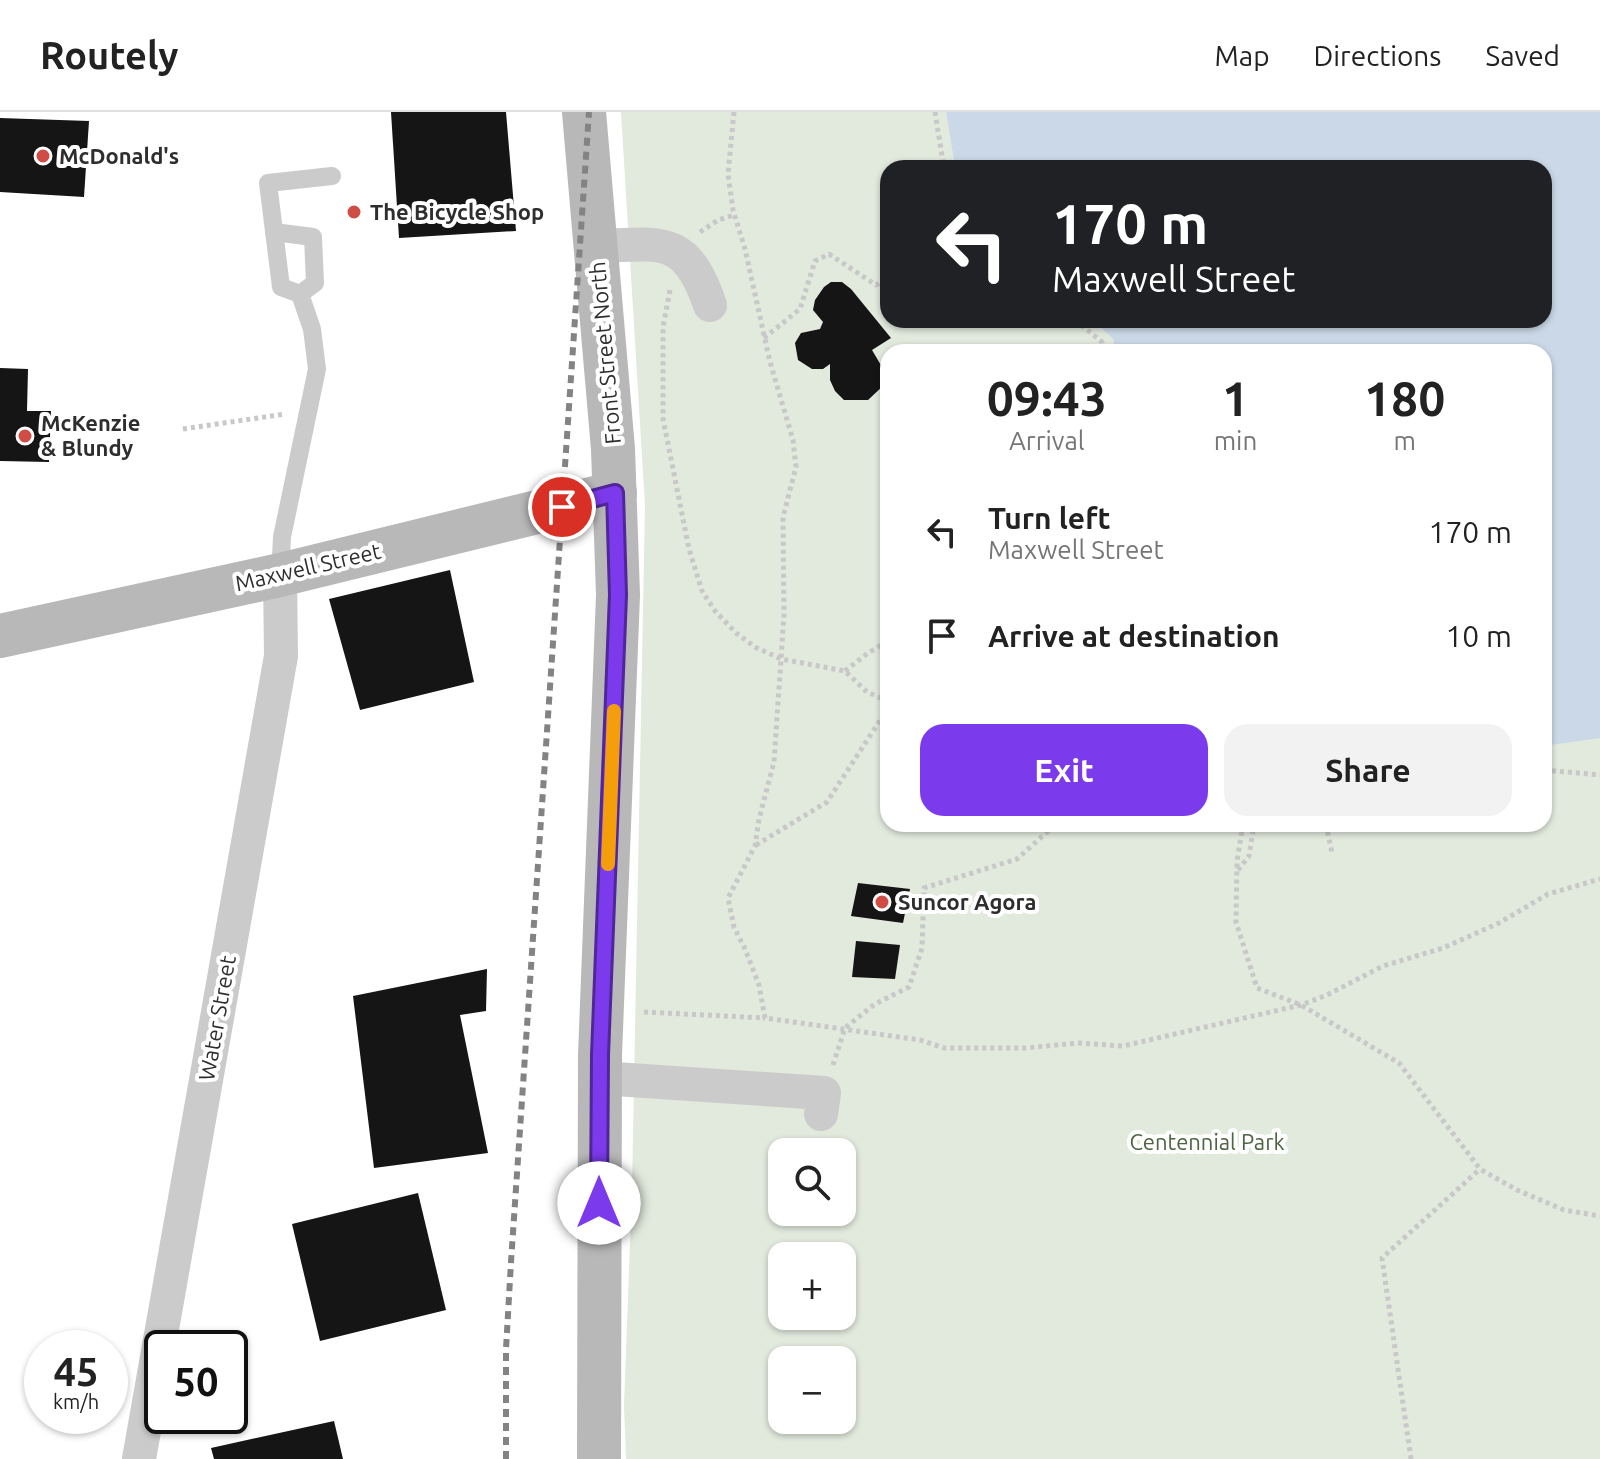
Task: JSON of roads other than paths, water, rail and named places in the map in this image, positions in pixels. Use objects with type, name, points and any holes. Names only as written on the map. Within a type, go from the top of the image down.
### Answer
[{"type":"main road","name":"Front Street North","points":[[584,112],[615,493],[618,595],[600,1078],[599,1459]]},
{"type":"main road","name":"Maxwell Street","points":[[0,636],[280,575],[615,493]]},
{"type":"street","points":[[596,246],[663,244],[686,257],[700,276],[710,305]]},
{"type":"street","name":"Water Street","points":[[139,1459],[281,656],[280,575]]},
{"type":"street","points":[[600,1078],[736,1097],[822,1103]]},
{"type":"lane","points":[[300,294],[281,287],[268,183],[332,176]]},
{"type":"lane","points":[[274,232],[313,237],[315,283],[300,294]]},
{"type":"lane","points":[[280,575],[282,537],[317,369],[312,329],[300,294]]},
{"type":"water","points":[[946,112],[1600,112],[1600,738],[1552,745],[1552,344],[1114,344],[1113,339],[1101,328],[1552,328],[1552,160],[954,160]]},
{"type":"railway","points":[[506,1459],[506,1349],[511,1262],[589,112]]},
{"type":"place","name":"McDonald's","points":[[43,156]]},
{"type":"place","name":"The Bicycle Shop","points":[[354,212]]},
{"type":"place","name":"McKenzie & Blundy","points":[[25,436]]},
{"type":"place","name":"Suncor Agora","points":[[882,902]]},
{"type":"park label","name":"Centennial Park","points":[[1207,1142]]}]
